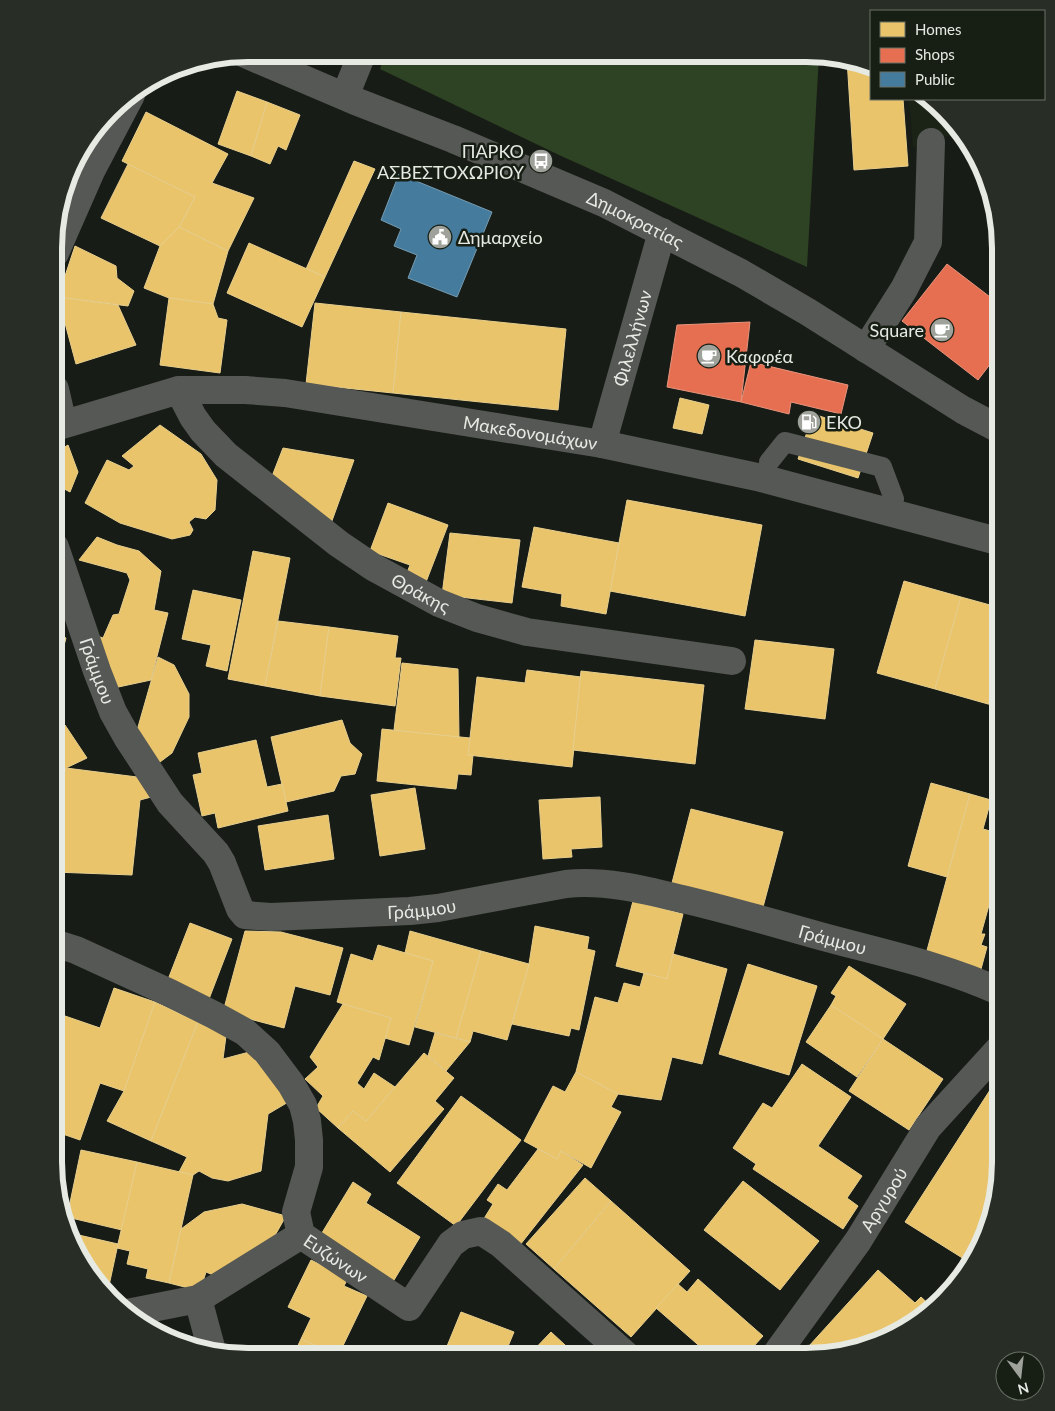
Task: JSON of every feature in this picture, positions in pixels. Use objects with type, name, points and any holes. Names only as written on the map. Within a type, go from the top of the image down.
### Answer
[{"type":"street","name":"Δημοκρατίας","points":[[263,62],[355,101],[454,139],[604,203],[741,273],[808,312],[963,410],[992,425]]},
{"type":"street","points":[[345,96],[359,62]]},
{"type":"street","points":[[63,234],[91,171],[122,112]]},
{"type":"street","points":[[866,349],[904,289],[928,242],[931,142]]},
{"type":"street","name":"Φιλελλήνων","points":[[602,444],[662,232]]},
{"type":"street","name":"Μακεδονομάχων","points":[[62,425],[180,390],[245,390],[293,394],[602,444],[757,478],[992,540]]},
{"type":"street","name":"Θράκης","points":[[180,390],[193,417],[203,431],[226,455],[339,544],[373,567],[439,603],[477,618],[527,632],[732,661]]},
{"type":"street","name":"Γράμμου","points":[[62,568],[113,712],[170,803],[222,863],[240,908],[245,915],[271,916],[410,911],[438,908],[566,884],[584,882],[605,883],[642,889],[687,900],[911,959],[942,968],[992,988]]},
{"type":"street","name":"Ευζώνων","points":[[62,946],[76,950],[214,1015],[245,1032],[267,1052],[291,1084],[303,1105],[307,1121],[309,1167],[296,1212],[301,1235],[409,1307],[451,1244],[463,1235],[481,1231],[501,1244],[618,1348]]},
{"type":"street","name":"Αργυρού","points":[[781,1348],[858,1241],[928,1127],[992,1057]]},
{"type":"street","points":[[137,1311],[198,1299],[301,1235]]},
{"type":"street","points":[[198,1299],[210,1345]]},
{"type":"lane","points":[[769,462],[785,442],[882,467],[894,499]]},
{"type":"shaded area","points":[[909,100],[919,100],[938,117],[953,134],[913,148]]},
{"type":"green space","points":[[382,62],[819,63],[807,267],[559,155],[380,69]]},
{"type":"building: Homes","points":[[848,67],[870,74],[870,100],[903,100],[908,166],[854,170]]},
{"type":"building: Homes","points":[[237,91],[267,102],[251,156],[218,144]]},
{"type":"building: Homes","points":[[267,102],[300,115],[286,150],[278,146],[270,164],[251,156]]},
{"type":"building: Homes","points":[[146,112],[228,154],[212,183],[254,198],[228,251],[179,227],[195,197],[122,161]]},
{"type":"building: Homes","points":[[354,161],[375,169],[325,277],[306,269]]},
{"type":"building: Homes","points":[[128,164],[195,197],[179,227],[160,246],[101,218]]},
{"type":"building: Homes","points":[[179,227],[228,251],[213,304],[169,298],[144,288],[160,246]]},
{"type":"building: Homes","points":[[249,243],[325,277],[302,327],[227,293]]},
{"type":"building: Homes","points":[[75,246],[116,266],[117,278],[134,291],[128,306],[62,298],[62,285]]},
{"type":"building: Homes","points":[[62,298],[118,305],[136,345],[76,364],[62,312]]},
{"type":"building: Homes","points":[[169,298],[213,304],[218,318],[227,320],[220,373],[160,365]]},
{"type":"building: Homes","points":[[315,303],[401,312],[393,393],[306,384]]},
{"type":"building: Homes","points":[[401,312],[566,329],[558,410],[393,393]]},
{"type":"building: Homes","points":[[680,398],[709,405],[702,434],[673,428]]},
{"type":"building: Homes","points":[[813,414],[873,433],[858,478],[798,459]]},
{"type":"building: Homes","points":[[160,425],[201,454],[217,480],[215,510],[206,519],[195,517],[189,522],[193,530],[190,535],[172,539],[120,523],[85,503],[107,460],[129,470],[134,466],[122,456]]},
{"type":"building: Homes","points":[[68,445],[78,472],[70,492],[62,488],[62,449]]},
{"type":"building: Homes","points":[[283,448],[354,460],[329,529],[269,484]]},
{"type":"building: Homes","points":[[627,500],[762,525],[745,616],[610,591]]},
{"type":"building: Homes","points":[[388,503],[448,525],[426,582],[406,575],[410,565],[370,551]]},
{"type":"building: Homes","points":[[534,527],[619,543],[606,614],[561,606],[562,594],[522,587]]},
{"type":"building: Homes","points":[[450,533],[520,540],[512,603],[442,595]]},
{"type":"building: Homes","points":[[97,537],[139,551],[161,571],[154,610],[168,613],[151,680],[109,689],[89,633],[103,638],[113,615],[119,614],[130,580],[127,573],[79,560]]},
{"type":"building: Homes","points":[[253,551],[290,558],[265,686],[228,679]]},
{"type":"building: Homes","points":[[904,581],[961,597],[935,689],[877,673]]},
{"type":"building: Homes","points":[[193,590],[241,600],[227,671],[206,666],[211,645],[182,639]]},
{"type":"building: Homes","points":[[961,597],[992,606],[992,690],[988,704],[935,689]]},
{"type":"building: Homes","points":[[278,621],[329,627],[320,696],[265,686]]},
{"type":"building: Homes","points":[[329,627],[398,636],[395,658],[401,658],[395,706],[320,696]]},
{"type":"building: Homes","points":[[62,636],[66,638],[62,653]]},
{"type":"building: Homes","points":[[755,640],[834,649],[825,719],[745,709]]},
{"type":"building: Homes","points":[[158,657],[174,665],[189,694],[189,717],[172,753],[156,765],[134,741]]},
{"type":"building: Homes","points":[[402,663],[458,669],[459,738],[394,730]]},
{"type":"building: Homes","points":[[527,670],[581,677],[572,767],[468,755],[477,677],[525,683]]},
{"type":"building: Homes","points":[[581,671],[704,685],[695,764],[573,750]]},
{"type":"building: Homes","points":[[992,690],[992,705],[988,704]]},
{"type":"building: Homes","points":[[342,720],[350,743],[362,754],[355,774],[341,776],[334,791],[286,802],[271,737]]},
{"type":"building: Homes","points":[[65,725],[87,758],[66,768],[62,784],[62,727]]},
{"type":"building: Homes","points":[[382,729],[470,738],[468,755],[473,755],[471,775],[458,774],[456,789],[377,781]]},
{"type":"building: Homes","points":[[256,740],[267,787],[282,784],[288,811],[218,828],[215,813],[202,816],[193,775],[202,773],[198,753]]},
{"type":"building: Homes","points":[[66,768],[145,778],[155,796],[140,800],[132,875],[62,872],[62,784]]},
{"type":"building: Homes","points":[[931,783],[970,794],[947,877],[908,866]]},
{"type":"building: Homes","points":[[415,788],[425,849],[380,856],[371,795]]},
{"type":"building: Homes","points":[[970,794],[991,800],[983,829],[992,832],[992,894],[981,934],[985,934],[981,945],[987,947],[981,969],[926,954]]},
{"type":"building: Homes","points":[[600,797],[602,847],[571,849],[572,857],[543,859],[539,800]]},
{"type":"building: Homes","points":[[691,809],[783,832],[763,907],[672,883]]},
{"type":"building: Homes","points":[[328,815],[334,859],[265,870],[258,826]]},
{"type":"building: Homes","points":[[633,901],[683,914],[667,979],[616,966]]},
{"type":"building: Homes","points":[[190,923],[232,939],[209,999],[167,982]]},
{"type":"building: Homes","points":[[535,926],[589,937],[587,949],[595,951],[579,1030],[571,1028],[569,1036],[512,1024],[529,964]]},
{"type":"building: Homes","points":[[245,931],[281,932],[343,948],[330,995],[295,986],[284,1028],[223,1012]]},
{"type":"building: Homes","points":[[410,931],[481,951],[456,1038],[415,1027],[433,961],[405,953]]},
{"type":"building: Homes","points":[[378,945],[433,961],[409,1045],[385,1038],[391,1018],[337,1002],[351,954],[373,961]]},
{"type":"building: Homes","points":[[481,951],[529,964],[507,1040],[473,1031],[470,1042],[456,1038]]},
{"type":"building: Homes","points":[[673,954],[727,969],[702,1064],[672,1057],[661,1100],[618,1094],[576,1072],[595,997],[618,1003],[624,983],[640,987],[644,973],[667,979]]},
{"type":"building: Homes","points":[[748,964],[817,986],[789,1075],[719,1054]]},
{"type":"building: Homes","points":[[849,966],[906,1004],[883,1039],[831,1005],[836,996],[831,993]]},
{"type":"building: Homes","points":[[114,988],[155,1002],[124,1091],[100,1083],[80,1140],[62,1134],[62,1024],[65,1016],[100,1028]]},
{"type":"building: Homes","points":[[155,1002],[198,1022],[151,1141],[107,1121],[124,1091]]},
{"type":"building: Homes","points":[[343,1004],[391,1018],[379,1060],[373,1057],[357,1083],[364,1089],[374,1073],[395,1087],[366,1121],[353,1111],[338,1128],[316,1108],[323,1096],[305,1079],[318,1067],[310,1057]]},
{"type":"building: Homes","points":[[831,1005],[883,1039],[857,1077],[806,1042]]},
{"type":"building: Homes","points":[[198,1022],[226,1036],[223,1059],[253,1051],[290,1101],[268,1114],[261,1171],[228,1181],[212,1178],[199,1171],[193,1175],[179,1172],[187,1157],[151,1141]]},
{"type":"building: Homes","points":[[435,1033],[470,1042],[446,1071],[428,1056]]},
{"type":"building: Homes","points":[[883,1039],[943,1079],[909,1130],[849,1091]]},
{"type":"building: Homes","points":[[424,1053],[454,1078],[435,1101],[444,1109],[390,1172],[338,1128],[353,1111],[366,1121]]},
{"type":"building: Homes","points":[[802,1064],[851,1097],[818,1146],[862,1176],[847,1198],[858,1206],[843,1229],[753,1169],[756,1164],[733,1148],[763,1103],[772,1108]]},
{"type":"building: Homes","points":[[576,1072],[618,1094],[611,1107],[621,1112],[591,1168],[561,1151],[557,1159],[524,1141],[553,1086],[565,1092]]},
{"type":"building: Homes","points":[[992,1087],[991,1187],[983,1222],[968,1256],[965,1260],[905,1222]]},
{"type":"building: Homes","points":[[461,1096],[521,1140],[456,1226],[397,1183]]},
{"type":"building: Homes","points":[[538,1149],[557,1159],[561,1151],[583,1165],[516,1250],[480,1225],[493,1204],[487,1200],[498,1184],[507,1190]]},
{"type":"building: Homes","points":[[81,1150],[137,1162],[122,1230],[71,1218],[69,1209]]},
{"type":"building: Homes","points":[[137,1162],[193,1175],[169,1283],[146,1278],[148,1269],[127,1264],[130,1251],[117,1248]]},
{"type":"building: Homes","points":[[585,1178],[611,1201],[554,1269],[526,1244]]},
{"type":"building: Homes","points":[[743,1181],[819,1241],[780,1290],[704,1230]]},
{"type":"building: Homes","points":[[353,1182],[371,1194],[366,1203],[420,1237],[391,1285],[317,1241]]},
{"type":"building: Homes","points":[[611,1201],[690,1271],[631,1337],[554,1269]]},
{"type":"building: Homes","points":[[242,1204],[286,1216],[265,1253],[223,1279],[206,1272],[200,1291],[169,1283],[181,1229],[204,1212]]},
{"type":"building: Homes","points":[[77,1235],[118,1244],[109,1285],[87,1256]]},
{"type":"building: Homes","points":[[311,1260],[348,1278],[344,1286],[367,1296],[342,1348],[321,1348],[301,1339],[311,1318],[288,1307]]},
{"type":"building: Homes","points":[[878,1270],[915,1303],[921,1297],[928,1303],[900,1324],[866,1339],[831,1347],[807,1348]]},
{"type":"building: Homes","points":[[698,1279],[763,1336],[752,1348],[702,1348],[656,1308],[678,1284],[687,1292]]},
{"type":"building: Homes","points":[[461,1312],[514,1332],[507,1348],[446,1348]]},
{"type":"building: Homes","points":[[551,1332],[568,1348],[536,1348]]},
{"type":"building: Homes","points":[[301,1339],[321,1348],[297,1348]]},
{"type":"building: Shops","points":[[947,264],[992,298],[992,362],[978,380],[902,321]]},
{"type":"building: Shops","name":"Καφφέα","points":[[750,322],[741,402],[667,387],[677,325]]},
{"type":"building: Shops","points":[[751,362],[848,385],[841,414],[791,402],[789,414],[741,402]]},
{"type":"building: Public","name":"Δημαρχείο","points":[[399,174],[492,212],[457,297],[408,278],[417,255],[394,246],[401,229],[381,220]]},
{"type":"place","name":"ΠΑΡΚΟ ΑΣΒΕΣΤΟΧΩΡΙΟΥ","points":[[541,161]]},
{"type":"place","name":"Δημαρχείο","points":[[440,237]]},
{"type":"place","name":"Square","points":[[942,330]]},
{"type":"place","name":"Καφφέα","points":[[709,356]]},
{"type":"place","name":"EKO","points":[[809,422]]}]
